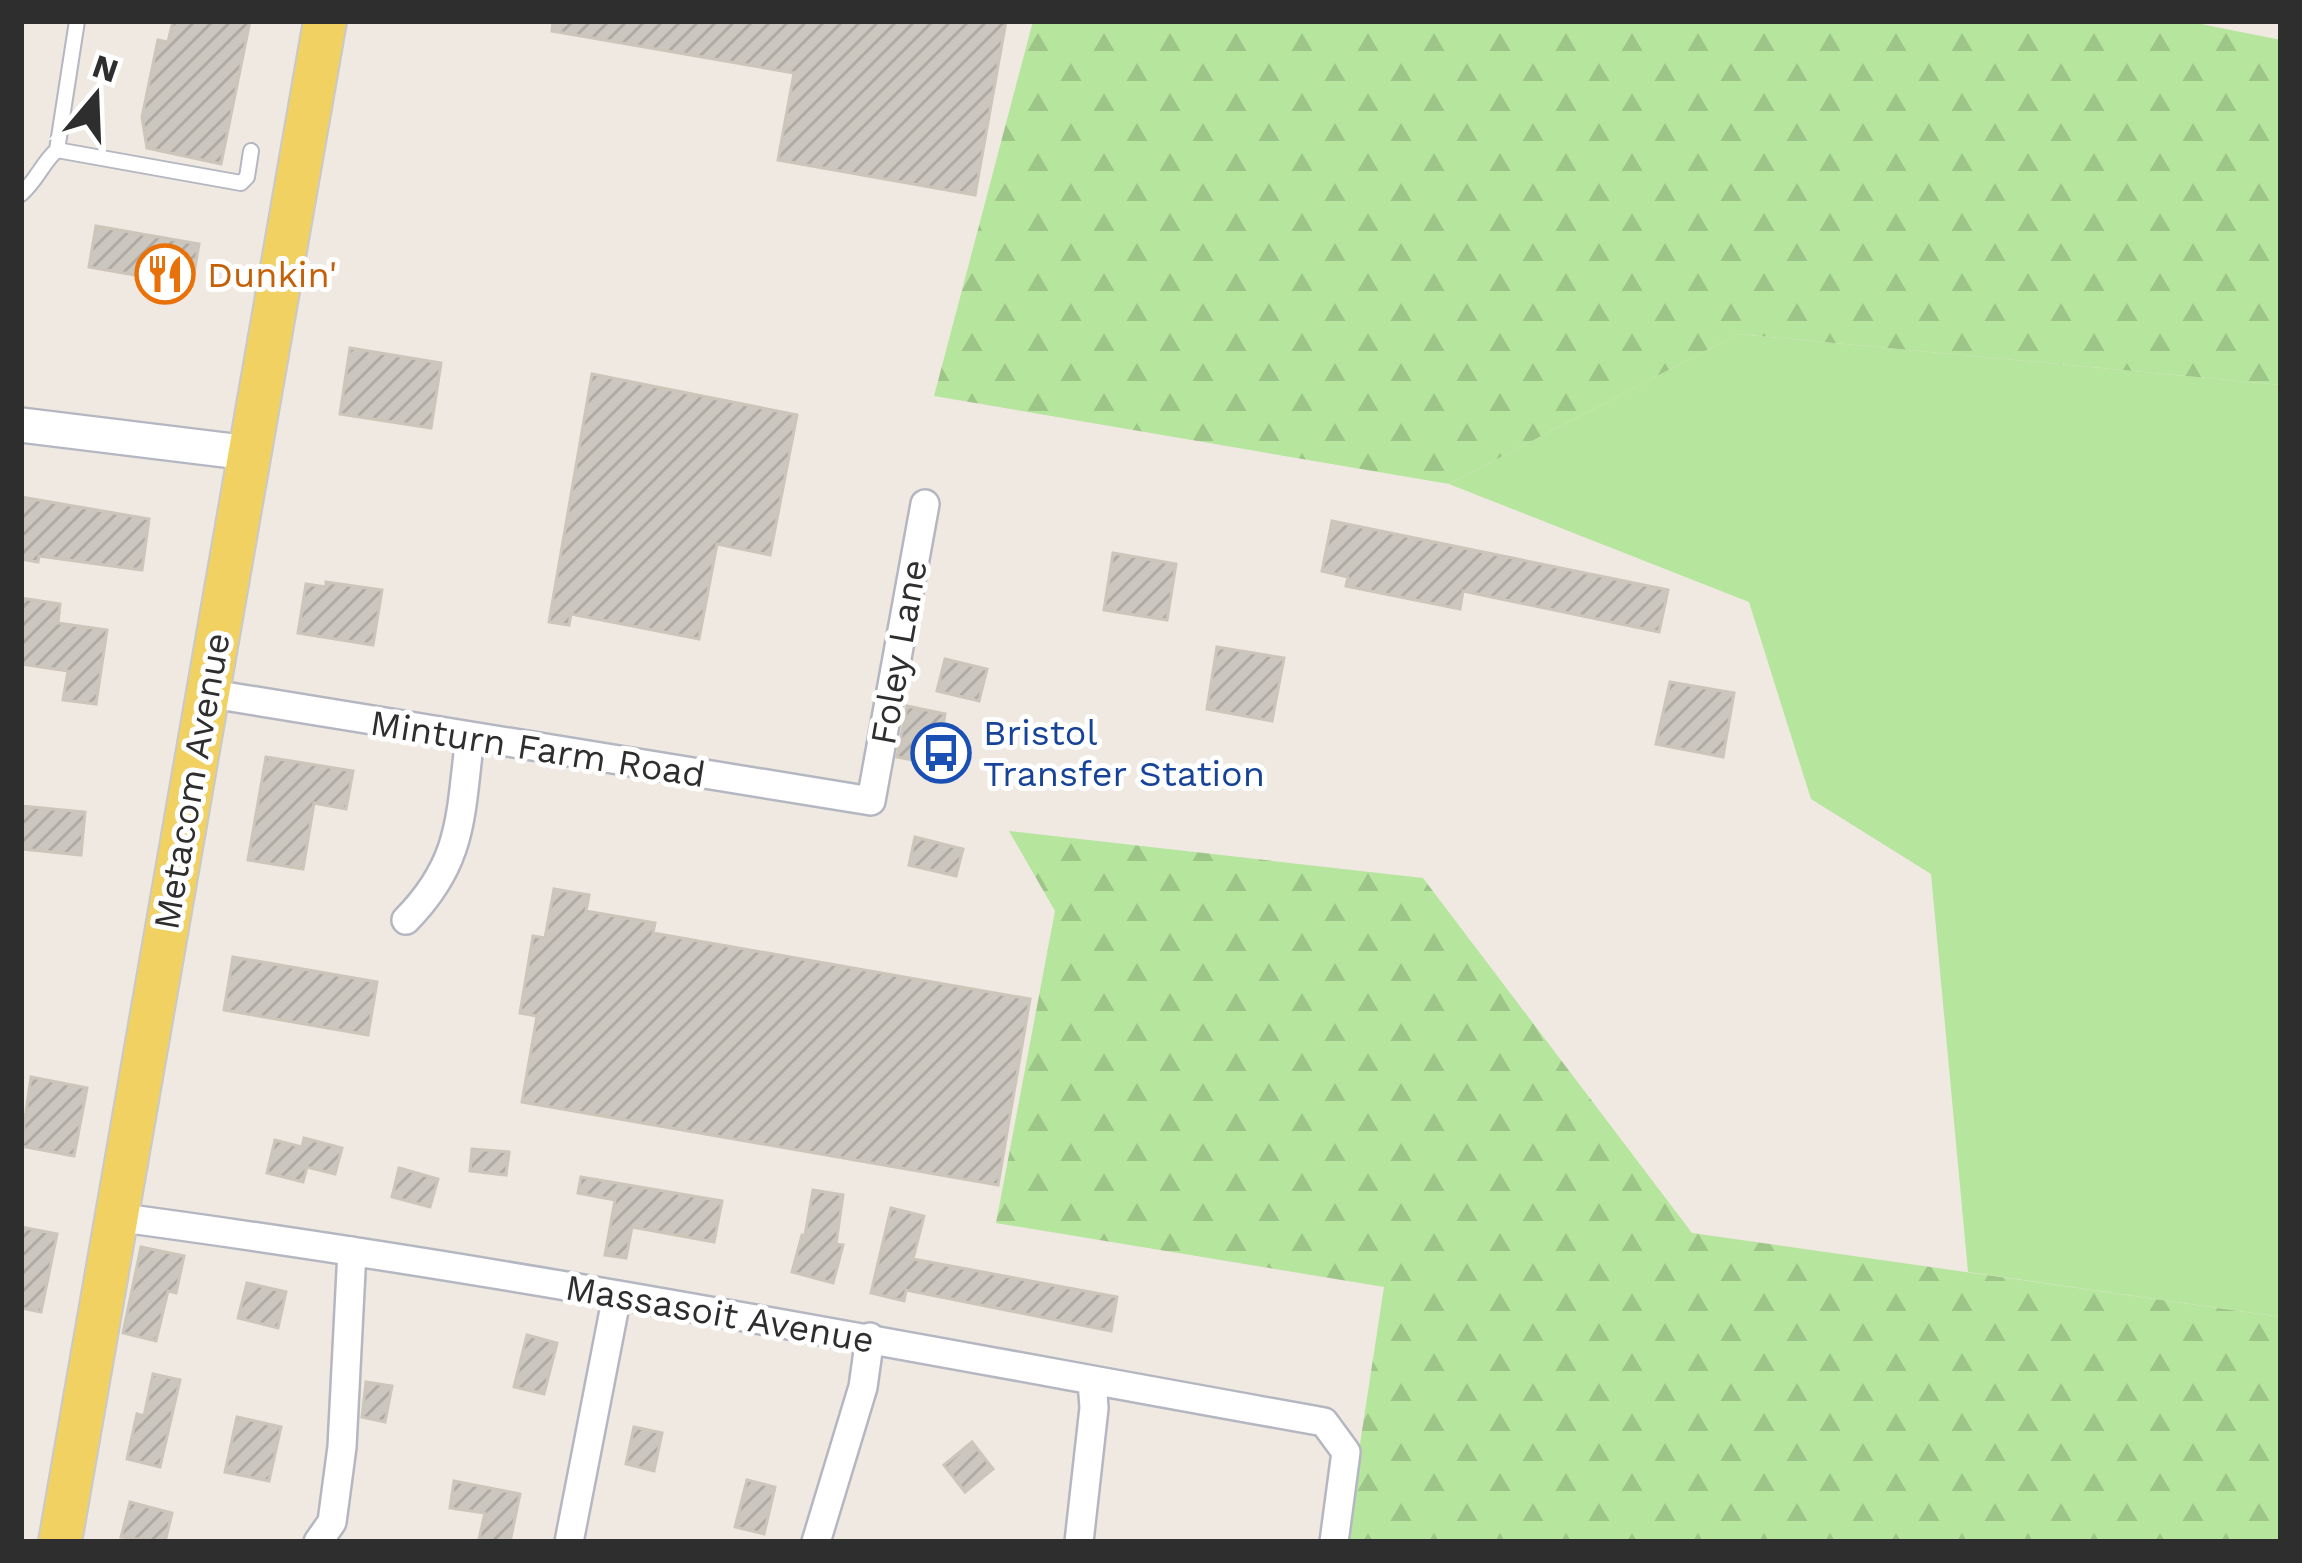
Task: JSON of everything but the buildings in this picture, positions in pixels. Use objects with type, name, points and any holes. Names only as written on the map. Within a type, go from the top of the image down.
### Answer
[{"type":"main road","name":"Metacom Avenue","points":[[61,1542],[325,21]]},
{"type":"street","points":[[21,425],[249,453]]},
{"type":"street","name":"Foley Lane","points":[[871,801],[925,504]]},
{"type":"street","name":"Minturn Farm Road","points":[[206,693],[871,801]]},
{"type":"street","points":[[406,920],[435,890],[451,854],[470,737]]},
{"type":"street","name":"Massasoit Avenue","points":[[115,1217],[352,1251],[870,1337],[1324,1422],[1346,1452],[1334,1542]]},
{"type":"street","points":[[318,1542],[332,1522],[342,1447],[352,1251]]},
{"type":"street","points":[[569,1542],[616,1295]]},
{"type":"street","points":[[816,1542],[863,1387],[870,1337]]},
{"type":"street","points":[[1079,1542],[1094,1408],[1092,1380]]},
{"type":"lane","points":[[21,194],[38,179],[46,159],[56,150],[77,21]]},
{"type":"lane","points":[[56,150],[241,183],[247,177],[251,151]]},
{"type":"green space","points":[[1033,21],[2186,21],[2281,40],[2281,385],[1738,334],[1449,484],[934,396]]},
{"type":"green space","points":[[1738,334],[2281,385],[2281,1317],[1968,1272],[1931,874],[1811,799],[1749,602],[1449,484]]},
{"type":"green space","points":[[1009,831],[1423,878],[1692,1233],[2281,1317],[2281,1542],[1345,1542],[1384,1287],[996,1223],[1055,911]]},
{"type":"place","name":"Dunkin'","points":[[165,274]]},
{"type":"place","name":"Bristol Transfer Station","points":[[941,753]]}]
